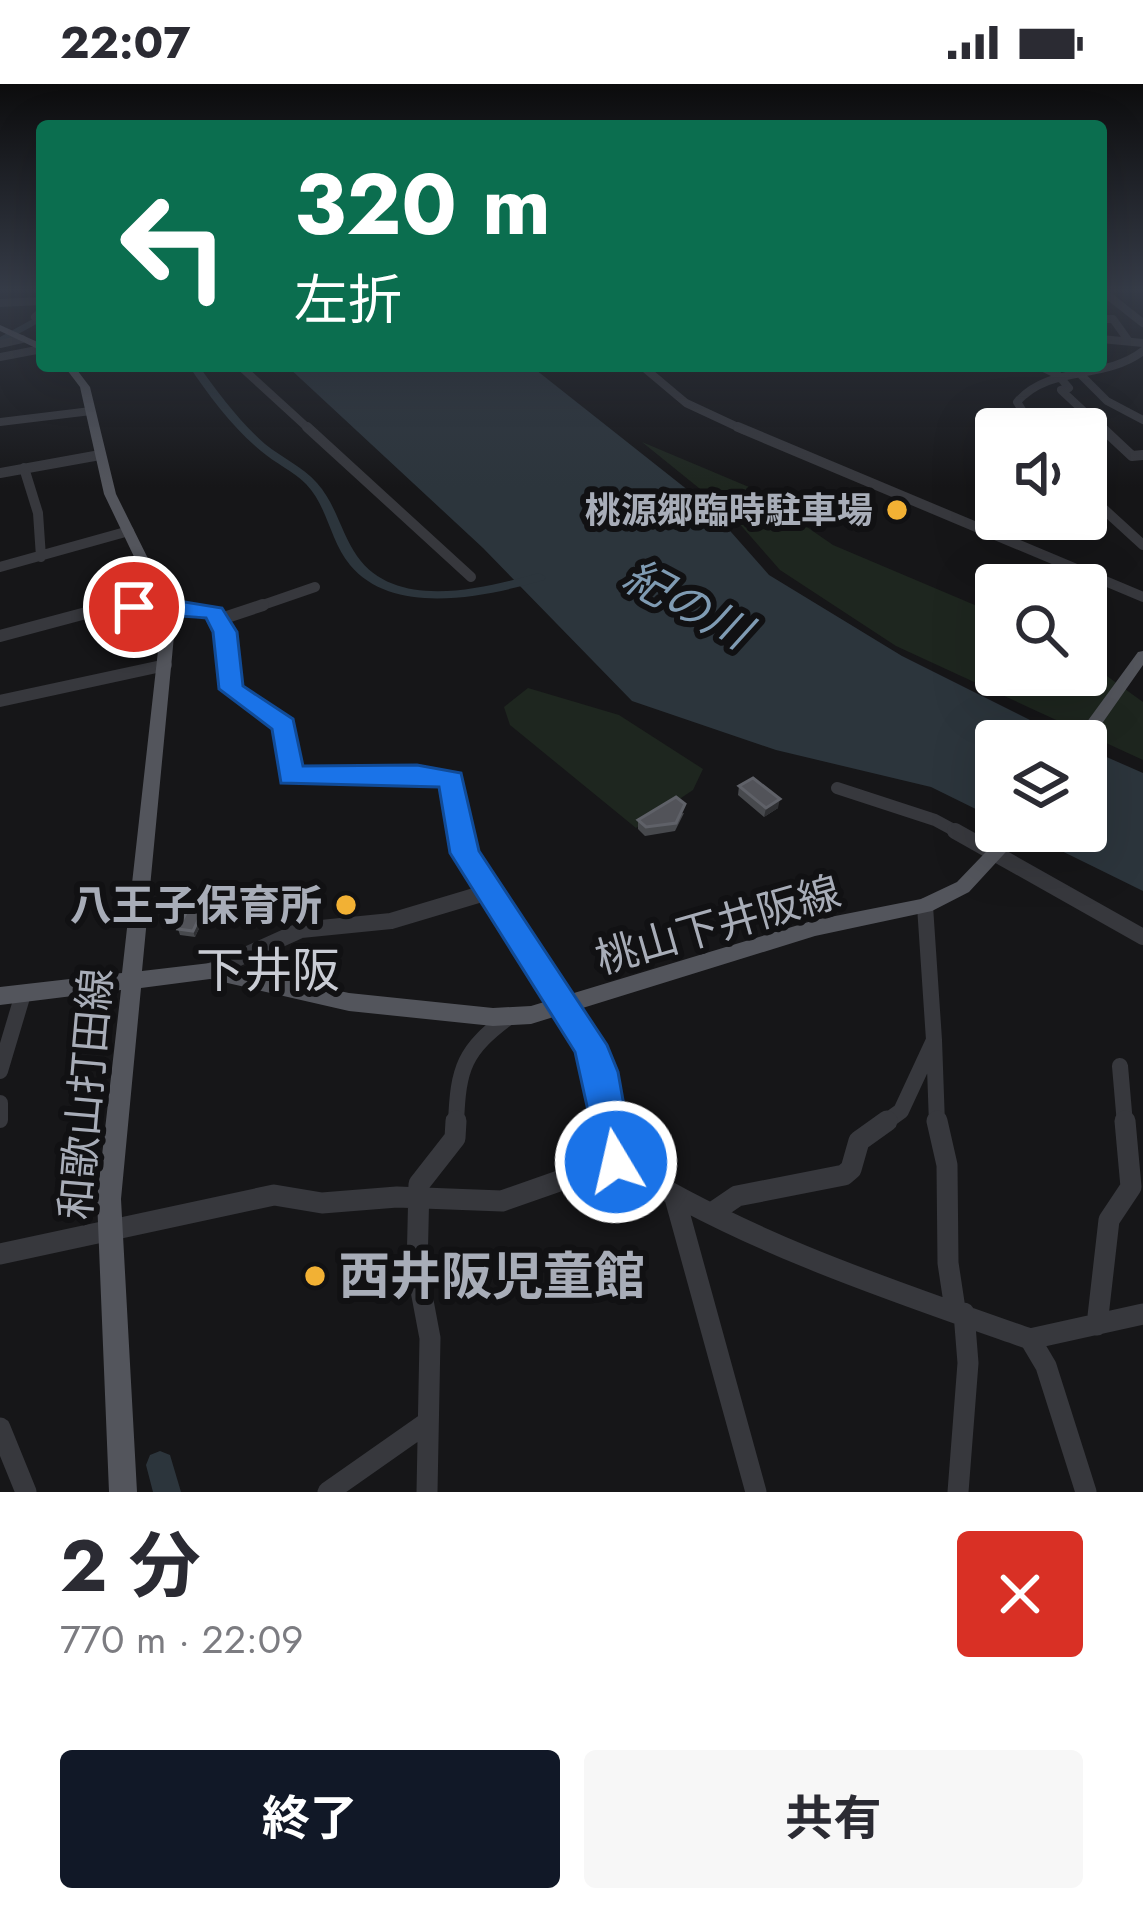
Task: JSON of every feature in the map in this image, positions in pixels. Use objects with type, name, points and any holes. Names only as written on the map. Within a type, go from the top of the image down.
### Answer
[{"type":"main road","name":"和歌山打田線","points":[[74,372],[85,387],[110,494],[167,607],[166,665],[130,984],[110,1229],[123,1492]]},
{"type":"main road","points":[[1096,720],[1143,655]]},
{"type":"main road","name":"桃山下井阪線","points":[[0,996],[210,971],[349,1002],[510,1016],[569,1007],[778,938],[925,906],[963,886],[1000,852]]},
{"type":"street","points":[[1107,367],[1125,364],[1134,356]]},
{"type":"street","points":[[247,372],[471,577]]},
{"type":"street","points":[[649,372],[686,403],[780,447],[1143,596]]},
{"type":"street","points":[[1052,372],[1069,388],[1060,390],[1085,416],[1132,456],[1143,455]]},
{"type":"street","points":[[1021,408],[1017,402],[1029,389],[1058,375],[1082,372]]},
{"type":"street","points":[[1078,373],[1107,401],[1143,419]]},
{"type":"street","points":[[0,422],[91,411]]},
{"type":"street","points":[[0,473],[100,455]]},
{"type":"street","points":[[25,468],[38,513],[41,557]]},
{"type":"street","points":[[1107,512],[1143,545]]},
{"type":"street","points":[[0,567],[129,532]]},
{"type":"street","points":[[218,620],[315,587]]},
{"type":"street","points":[[0,636],[100,609],[208,610],[218,620],[229,652],[231,689],[284,725],[291,776],[417,774],[452,780],[465,853],[569,1007],[601,1072],[616,1162],[675,1198],[812,1263],[1030,1339],[1143,1314]]},
{"type":"street","points":[[0,700],[166,665]]},
{"type":"street","points":[[837,788],[935,820],[975,840]]},
{"type":"street","points":[[1000,852],[1143,937]]},
{"type":"street","points":[[210,971],[301,930],[392,921],[488,892]]},
{"type":"street","points":[[925,906],[937,1132],[947,1165],[948,1263],[968,1363],[958,1492]]},
{"type":"street","points":[[0,1071],[23,994]]},
{"type":"street","points":[[427,1492],[430,1338],[417,1269],[418,1184],[455,1138],[457,1083],[473,1043],[510,1016]]},
{"type":"street","points":[[712,1213],[737,1196],[844,1175],[851,1169],[859,1141],[901,1111],[934,1040]]},
{"type":"street","points":[[1097,1324],[1109,1220],[1131,1187],[1120,1066]]},
{"type":"street","points":[[0,1103],[0,1120]]},
{"type":"street","points":[[0,1254],[274,1196],[322,1203],[419,1198],[502,1201],[616,1162]]},
{"type":"street","points":[[675,1198],[756,1492]]},
{"type":"street","points":[[1030,1339],[1046,1366],[1086,1492]]},
{"type":"street","points":[[333,1490],[425,1424]]},
{"type":"street","points":[[0,1429],[26,1492]]},
{"type":"shaded area","points":[[642,442],[749,487],[833,545],[975,605],[975,682],[896,646],[780,570],[731,514]]},
{"type":"shaded area","points":[[1107,676],[1143,702],[1143,760],[1107,743],[1107,720],[1056,720],[1004,696],[1107,696]]},
{"type":"shaded area","points":[[528,688],[619,715],[703,769],[693,790],[636,828],[510,725],[504,707]]},
{"type":"water","name":"紀の川","points":[[293,372],[539,372],[708,506],[769,575],[902,656],[1030,720],[975,720],[975,809],[931,787],[776,750],[632,701],[483,548]]},
{"type":"water","points":[[1107,757],[1143,773],[1143,891],[1064,852],[1107,852]]},
{"type":"building","points":[[753,778],[780,799],[766,808],[739,786]]},
{"type":"building","points":[[676,797],[685,804],[676,823],[646,827],[638,820]]},
{"type":"building","points":[[190,905],[205,906],[193,931],[178,929]]},
{"type":"waterway","points":[[199,372],[258,443],[317,490],[355,563],[371,578],[392,588],[442,594],[469,593],[539,577]]},
{"type":"waterway","points":[[160,1465],[167,1492]]},
{"type":"place","name":"桃源郷臨時駐車場","points":[[897,510]]},
{"type":"place","name":"八王子保育所","points":[[346,905]]},
{"type":"place","name":"西井阪児童館","points":[[315,1276]]},
{"type":"district","name":"下井阪","points":[[268,970]]},
{"type":"route","points":[[134,607],[166,605],[214,612],[225,632],[231,689],[284,725],[291,776],[417,774],[452,780],[465,853],[590,1045],[601,1072],[616,1162]]}]
